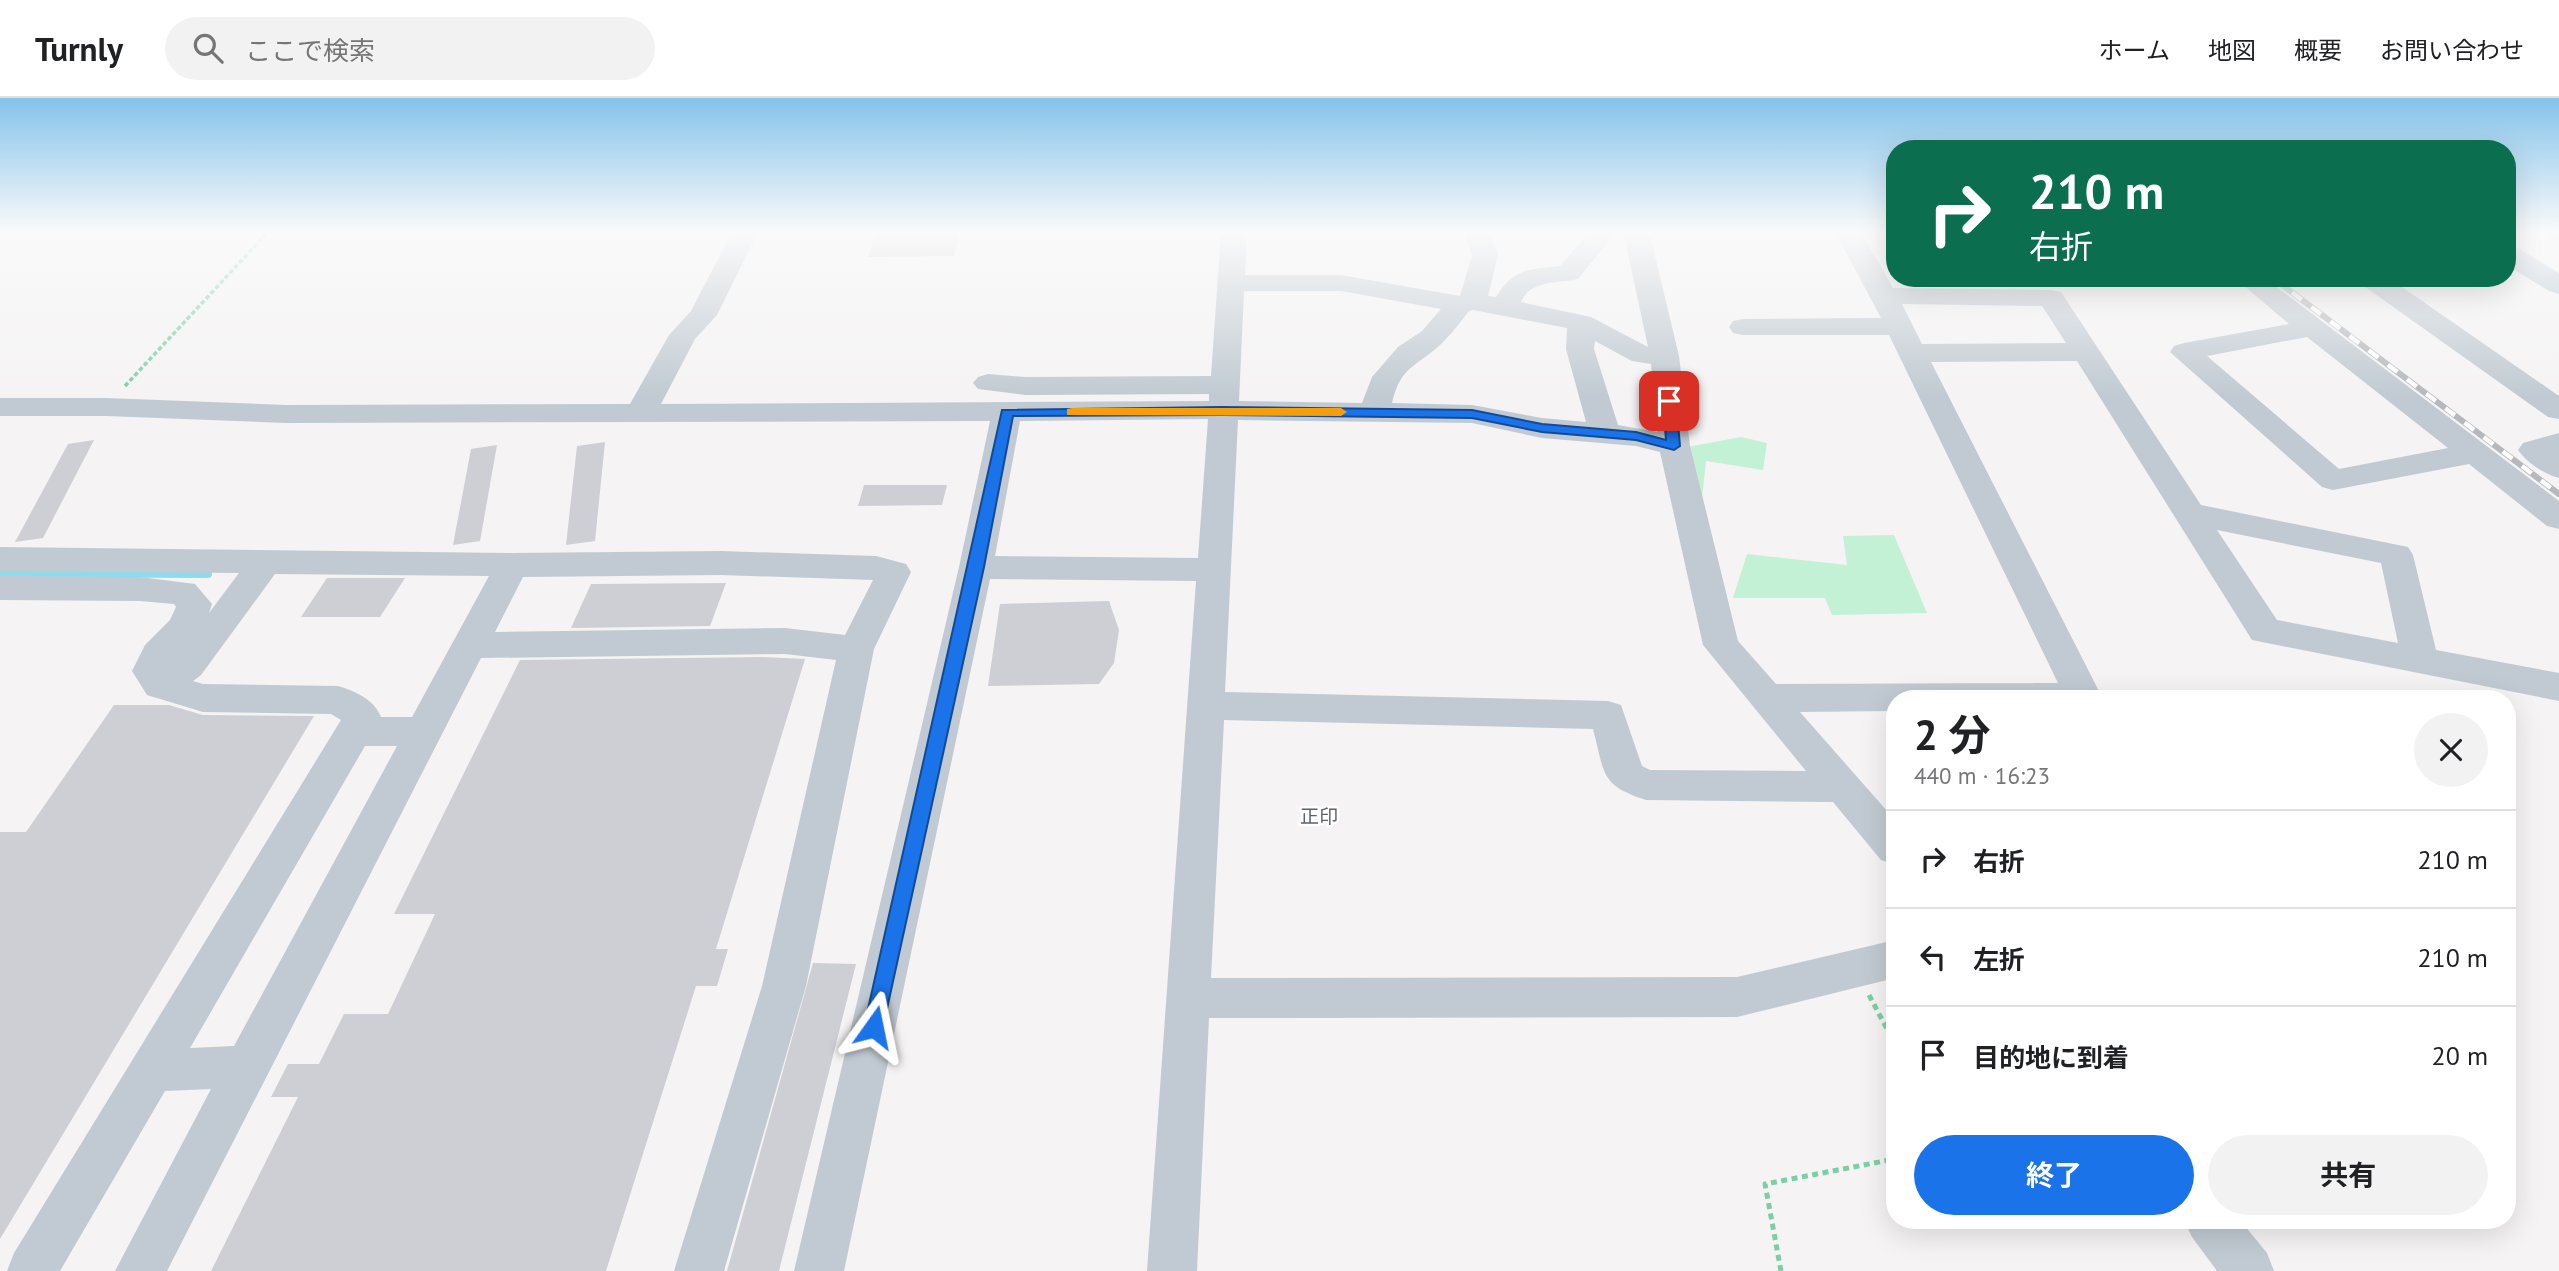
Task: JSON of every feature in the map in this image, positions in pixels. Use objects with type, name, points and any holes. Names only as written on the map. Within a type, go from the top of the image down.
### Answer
[{"type":"street","points":[[641,412],[683,335],[703,315],[717,287]]},
{"type":"street","points":[[1172,1271],[1231,287]]},
{"type":"street","points":[[1365,287],[1505,307],[1581,323],[1642,355],[1665,356]]},
{"type":"street","points":[[1375,413],[1382,383],[1408,353],[1432,337],[1467,303],[1473,287]]},
{"type":"street","points":[[1505,307],[1513,287]]},
{"type":"street","points":[[1649,287],[1665,356],[1674,446],[1721,645],[1886,837]]},
{"type":"street","points":[[1878,287],[2080,690]]},
{"type":"street","points":[[2260,287],[2559,518]]},
{"type":"street","points":[[2384,287],[2559,410]]},
{"type":"street","points":[[1899,325],[2051,298],[2265,631],[2559,687]]},
{"type":"street","points":[[1581,323],[1580,349],[1605,433]]},
{"type":"street","points":[[1743,327],[1899,325],[2086,352]]},
{"type":"street","points":[[2312,328],[2184,352],[2333,480],[2475,453]]},
{"type":"street","points":[[988,383],[1223,398],[1375,413],[1472,414],[1542,428],[1636,436],[1674,446]]},
{"type":"street","points":[[0,407],[106,407],[286,414],[1007,412],[1223,398]]},
{"type":"street","points":[[819,1271],[976,567],[1007,412]]},
{"type":"street","points":[[2559,443],[2534,450],[2559,468]]},
{"type":"street","points":[[2190,514],[2396,555],[2420,661]]},
{"type":"street","points":[[0,559],[512,565],[721,563],[876,568],[894,572],[856,649],[785,986],[699,1271]]},
{"type":"street","points":[[160,685],[188,666],[266,562]]},
{"type":"street","points":[[140,1271],[512,565]]},
{"type":"street","points":[[976,567],[1214,570]]},
{"type":"street","points":[[0,589],[140,589],[183,593],[195,604],[185,627],[158,654],[150,671],[160,685],[203,698],[338,700],[363,716],[32,1271]]},
{"type":"street","points":[[470,645],[785,640],[856,649]]},
{"type":"street","points":[[1766,698],[1886,698]]},
{"type":"street","points":[[1206,706],[1608,715],[1625,775],[1646,785],[1843,787]]},
{"type":"street","points":[[354,731],[424,732]]},
{"type":"street","points":[[1189,998],[1737,997],[1875,964]]},
{"type":"street","points":[[152,1070],[248,1067]]},
{"type":"street","points":[[2216,1229],[2249,1271]]},
{"type":"path","points":[[106,407],[217,287]]},
{"type":"path","points":[[1875,964],[1886,1008]]},
{"type":"path","points":[[1781,1271],[1765,1184],[1886,1161]]},
{"type":"green space","points":[[1741,437],[1767,443],[1763,470],[1706,461],[1701,508],[1682,448]]},
{"type":"green space","points":[[1894,535],[1927,613],[1832,615],[1825,598],[1733,598],[1747,554],[1847,565],[1843,536]]},
{"type":"building","points":[[94,440],[43,538],[15,542],[68,444]]},
{"type":"building","points":[[605,442],[595,541],[566,545],[577,446]]},
{"type":"building","points":[[497,445],[480,541],[453,545],[471,449]]},
{"type":"building","points":[[864,485],[947,485],[942,505],[858,506]]},
{"type":"building","points":[[327,578],[405,578],[380,617],[301,617]]},
{"type":"building","points":[[726,583],[710,626],[571,628],[591,584]]},
{"type":"building","points":[[1109,601],[1119,630],[1114,663],[1099,684],[988,686],[1000,604]]},
{"type":"building","points":[[762,657],[805,659],[716,949],[728,949],[717,986],[696,986],[606,1271],[211,1271],[298,1097],[271,1097],[288,1064],[319,1064],[344,1014],[388,1014],[435,914],[394,914],[520,660]]},
{"type":"building","points":[[114,705],[169,705],[203,715],[314,716],[0,1239],[0,832],[26,832]]},
{"type":"building","points":[[813,963],[856,964],[779,1271],[727,1271]]},
{"type":"waterway","points":[[0,573],[208,574]]},
{"type":"railway","points":[[2285,287],[2559,494]]},
{"type":"slow traffic","points":[[1072,412],[1341,412]]},
{"type":"district","name":"正印","points":[[1319,816]]},
{"type":"route","points":[[874,1027],[976,567],[1007,412],[1472,414],[1542,428],[1636,436],[1674,446],[1669,401]]}]
